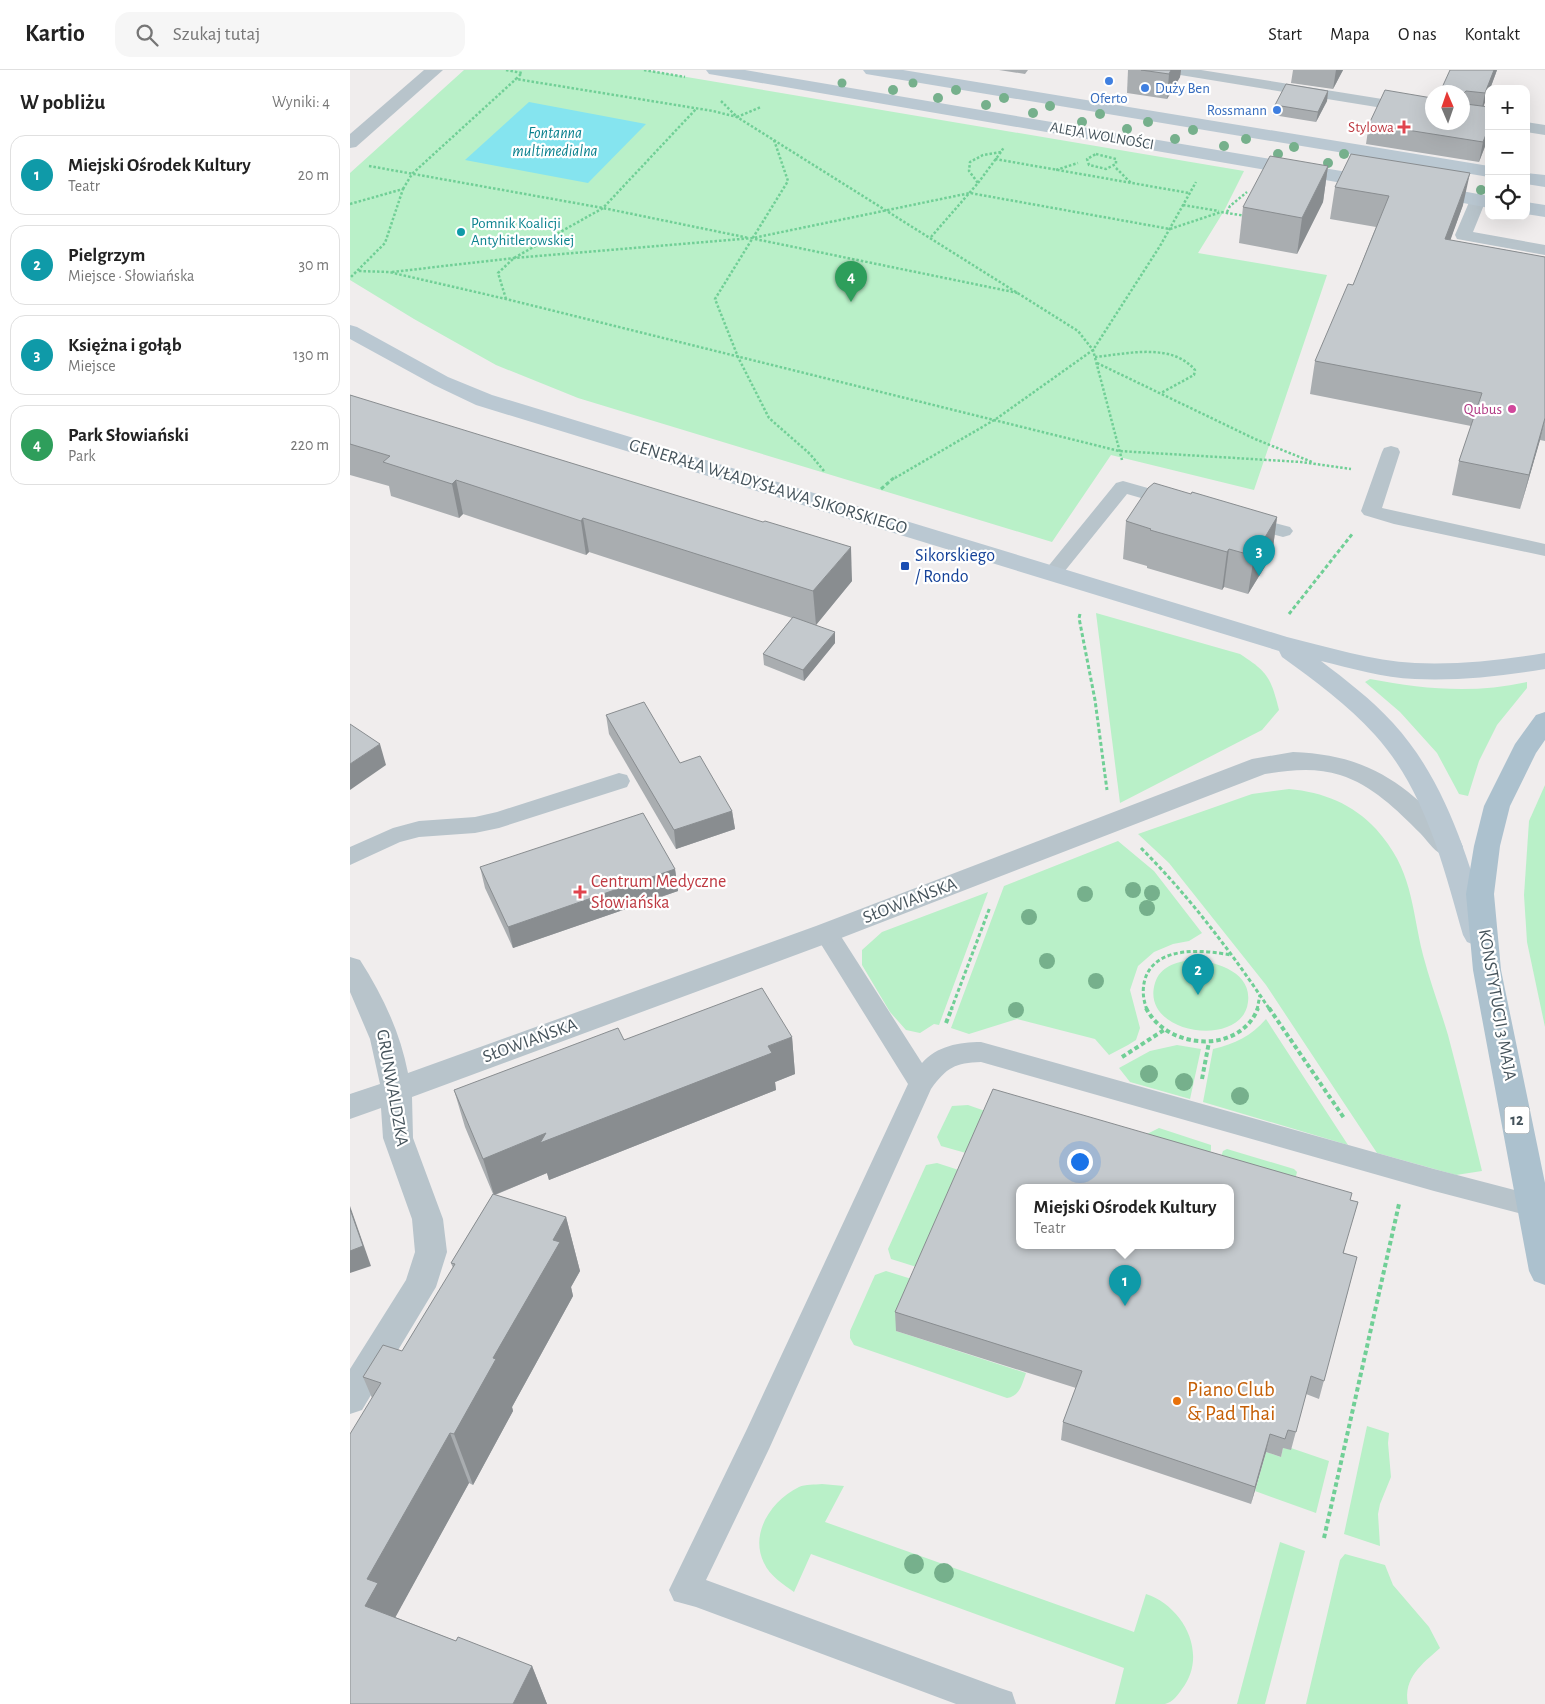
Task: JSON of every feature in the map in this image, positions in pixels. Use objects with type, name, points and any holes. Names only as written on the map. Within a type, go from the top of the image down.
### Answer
[{"type":"main road","name":"KONSTYTUCJI 3 MAJA","points":[[1545,721],[1524,750],[1497,806],[1487,846],[1480,894],[1487,970],[1545,1271]]},
{"type":"street","points":[[350,143],[434,70]]},
{"type":"street","name":"ALEJA WOLNOŚCI","points":[[715,70],[1390,185]]},
{"type":"street","name":"ALEJA WOLNOŚCI","points":[[872,70],[1485,171]]},
{"type":"street","points":[[1530,179],[1545,181]]},
{"type":"street","points":[[1410,188],[1483,201]]},
{"type":"street","points":[[1530,209],[1545,211]]},
{"type":"street","name":"GENERAŁA WŁADYSŁAWA SIKORSKIEGO","points":[[350,331],[441,382],[484,400],[1282,644],[1367,664],[1414,670],[1498,668],[1545,661]]},
{"type":"street","name":"GENERAŁA WŁADYSŁAWA SIKORSKIEGO","points":[[1282,644],[1347,693],[1396,743],[1415,770],[1437,812],[1450,847],[1487,970]]},
{"type":"street","name":"SŁOWIAŃSKA","points":[[350,1106],[826,933],[1261,765],[1288,760],[1325,762],[1354,769],[1388,787],[1416,811],[1450,847]]},
{"type":"street","name":"GRUNWALDZKA","points":[[350,968],[364,990],[382,1027],[396,1090],[398,1137],[430,1232],[431,1249],[428,1267],[420,1287],[350,1399]]},
{"type":"lane","points":[[1174,70],[1425,111]]},
{"type":"lane","points":[[1530,128],[1545,130]]},
{"type":"lane","points":[[1483,201],[1463,235],[1545,250]]},
{"type":"lane","points":[[1391,452],[1370,511],[1394,518],[1545,550]]},
{"type":"lane","points":[[1054,573],[1123,487],[1198,508]]},
{"type":"lane","points":[[1226,516],[1283,531]]},
{"type":"lane","points":[[350,857],[393,836],[420,829],[475,825],[500,820],[619,781]]},
{"type":"lane","points":[[826,933],[920,1083]]},
{"type":"lane","points":[[1000,1704],[685,1590],[758,1439],[920,1083],[932,1066],[949,1056],[961,1052],[981,1052],[1434,1180],[1534,1206]]},
{"type":"path","points":[[506,70],[522,73]]},
{"type":"path","points":[[350,278],[385,243],[403,189],[412,174],[525,70]]},
{"type":"path","points":[[516,79],[737,117],[931,237],[1078,332],[1093,350],[1126,471],[1123,487]]},
{"type":"path","points":[[506,300],[498,273],[514,258],[603,208],[697,109]]},
{"type":"path","points":[[774,140],[788,181],[715,299],[738,357],[769,418],[820,465]]},
{"type":"path","points":[[931,237],[970,193],[1006,145]]},
{"type":"path","points":[[978,183],[969,172],[970,162],[983,155],[1001,152]]},
{"type":"path","points":[[995,159],[1189,193]]},
{"type":"path","points":[[1055,170],[1078,163]]},
{"type":"path","points":[[368,166],[603,208],[1021,294]]},
{"type":"path","points":[[1114,166],[1131,183]]},
{"type":"path","points":[[350,204],[403,189]]},
{"type":"path","points":[[359,271],[389,272],[514,258],[753,238],[970,193],[1170,229],[1220,212]]},
{"type":"path","points":[[880,490],[900,474],[996,418],[1093,350],[1170,229],[1186,198]]},
{"type":"path","points":[[1183,205],[1253,217]]},
{"type":"path","points":[[1227,212],[1230,206]]},
{"type":"path","points":[[389,272],[996,418],[1119,451],[1224,456],[1318,464],[1383,476]]},
{"type":"path","points":[[1095,357],[1158,351],[1188,362],[1195,370],[1194,375],[1161,393]]},
{"type":"path","points":[[1096,363],[1256,439],[1318,464]]},
{"type":"path","points":[[1289,615],[1370,511]]},
{"type":"path","points":[[1095,586],[1083,603],[1079,618],[1098,718],[1108,797]]},
{"type":"path","points":[[1145,852],[1163,870],[1232,955],[1400,1199],[1324,1538]]},
{"type":"path","points":[[920,1083],[946,1024],[1006,864]]},
{"type":"path","points":[[1232,955],[1203,950],[1170,955],[1156,962],[1147,973],[1143,985],[1142,996],[1146,1009],[1164,1030],[1188,1040],[1200,1043],[1209,1042],[1227,1038],[1250,1024],[1257,1015],[1260,994]]},
{"type":"path","points":[[1195,1112],[1209,1042]]},
{"type":"green space","points":[[464,70],[645,70],[1244,171],[1224,211],[1198,253],[1327,275],[1254,490],[1111,455],[1052,542],[578,398],[496,365],[414,319],[350,280],[350,173]]},
{"type":"green space","points":[[1096,613],[1240,654],[1263,671],[1271,683],[1279,710],[1262,730],[1120,803]]},
{"type":"green space","points":[[1370,679],[1448,689],[1487,688],[1527,682],[1527,688],[1497,725],[1479,761],[1468,796],[1459,794],[1437,753],[1400,712],[1365,682]]},
{"type":"green space","points":[[1545,785],[1545,1027],[1527,942],[1524,895],[1529,821]]},
{"type":"green space","points":[[1289,789],[1325,796],[1347,806],[1376,829],[1397,859],[1409,889],[1423,955],[1448,1035],[1482,1171],[1456,1175],[1377,1153],[1266,985],[1169,863],[1138,834],[1252,794]]},
{"type":"green space","points":[[1118,841],[1154,871],[1202,933],[1189,941],[1173,944],[1154,952],[1138,966],[1130,990],[1140,1028],[1136,1040],[1109,1055],[1095,1039],[1017,1019],[969,1034],[951,1028],[1004,886]]},
{"type":"green space","points":[[988,892],[939,1025],[934,1024],[920,1033],[906,1030],[890,1012],[862,965],[862,950],[882,932]]},
{"type":"green space","points":[[1191,960],[1220,966],[1238,975],[1248,991],[1248,1002],[1242,1017],[1229,1026],[1212,1030],[1194,1030],[1176,1024],[1162,1015],[1154,1001],[1157,977],[1169,966]]},
{"type":"green space","points":[[1266,1019],[1348,1145],[1203,1102],[1213,1049],[1228,1045],[1242,1038]]},
{"type":"green space","points":[[1177,1045],[1201,1049],[1190,1099],[1130,1082],[1119,1068],[1150,1051]]},
{"type":"green space","points":[[968,1105],[991,1113],[973,1155],[941,1146],[937,1137],[952,1106]]},
{"type":"green space","points":[[1159,1128],[1211,1145],[1204,1171],[1145,1135]]},
{"type":"green space","points":[[1227,1149],[1294,1169],[1297,1172],[1291,1196],[1215,1174],[1223,1151]]},
{"type":"green space","points":[[937,1163],[965,1172],[923,1269],[891,1259],[888,1249],[926,1165]]},
{"type":"green space","points":[[886,1271],[918,1281],[896,1331],[1026,1373],[1018,1392],[1007,1398],[854,1345],[850,1338],[850,1331],[875,1275]]},
{"type":"green space","points":[[1367,1426],[1389,1433],[1391,1477],[1378,1514],[1380,1546],[1344,1534]]},
{"type":"green space","points":[[1283,1448],[1291,1448],[1329,1461],[1316,1513],[1255,1491],[1266,1452],[1281,1457]]},
{"type":"green space","points":[[822,1484],[844,1486],[825,1522],[1134,1632],[1146,1594],[1159,1600],[1181,1620],[1188,1633],[1193,1661],[1190,1675],[1179,1694],[1168,1703],[1115,1704],[1124,1668],[811,1554],[794,1592],[773,1576],[764,1563],[760,1552],[759,1540],[761,1529],[772,1509],[789,1493],[801,1486]]},
{"type":"green space","points":[[1280,1542],[1305,1551],[1265,1704],[1237,1704]]},
{"type":"green space","points":[[1345,1554],[1385,1565],[1393,1585],[1429,1627],[1440,1648],[1415,1672],[1411,1679],[1407,1695],[1408,1704],[1306,1704],[1340,1560]]},
{"type":"water","name":"Fontanna multimedialna","points":[[529,102],[646,124],[588,183],[465,160]]},
{"type":"building","points":[[1141,70],[1171,70],[1169,74]]},
{"type":"building","points":[[1450,70],[1494,70],[1488,85],[1485,85],[1485,93],[1470,91],[1470,85],[1443,85]]},
{"type":"building","points":[[1286,84],[1328,91],[1318,112],[1275,105]]},
{"type":"building","points":[[1385,90],[1425,97],[1425,130],[1470,130],[1470,105],[1485,106],[1485,137],[1483,142],[1369,124]]},
{"type":"building","points":[[1351,154],[1470,173],[1445,239],[1545,257],[1545,418],[1529,475],[1459,461],[1482,393],[1315,361],[1348,284],[1353,285],[1389,196],[1335,187]]},
{"type":"building","points":[[1270,156],[1328,166],[1302,218],[1243,207]]},
{"type":"building","points":[[350,395],[763,522],[765,521],[851,547],[813,591],[583,518],[581,521],[456,480],[452,484],[383,462],[390,456],[350,444]]},
{"type":"building","points":[[1154,483],[1277,517],[1254,556],[1229,549],[1227,552],[1150,530],[1126,521],[1148,488]]},
{"type":"building","points":[[793,617],[835,632],[803,670],[763,654]]},
{"type":"building","points":[[644,702],[680,763],[700,756],[732,811],[674,830],[606,715]]},
{"type":"building","points":[[350,724],[380,744],[350,764]]},
{"type":"building","name":"Centrum Medyczne Słowiańska","points":[[643,813],[675,869],[508,927],[480,867]]},
{"type":"building","points":[[762,988],[792,1037],[768,1046],[772,1053],[540,1143],[546,1133],[483,1159],[454,1090],[618,1028],[624,1040]]},
{"type":"building","points":[[993,1089],[1352,1193],[1350,1200],[1358,1202],[1343,1253],[1357,1257],[1324,1381],[1311,1376],[1296,1432],[1288,1430],[1285,1439],[1270,1434],[1255,1487],[1063,1422],[1082,1371],[895,1312]]},
{"type":"building","points":[[493,1194],[566,1217],[553,1240],[560,1242],[493,1358],[496,1359],[454,1434],[450,1433],[367,1579],[378,1583],[365,1606],[456,1641],[458,1637],[532,1666],[513,1704],[350,1704],[350,1434],[381,1383],[363,1377],[383,1345],[402,1351],[455,1264],[451,1263]]},
{"type":"building","points":[[350,1209],[363,1246],[350,1251]]},
{"type":"place","name":"Oferto","points":[[1109,81]]},
{"type":"place","name":"Duży Ben","points":[[1145,88]]},
{"type":"place","name":"Rossmann","points":[[1277,110]]},
{"type":"place","name":"Stylowa","points":[[1404,127]]},
{"type":"place","name":"Pomnik Koalicji Antyhitlerowskiej","points":[[461,232]]},
{"type":"place","name":"Park Słowiański","points":[[851,302]]},
{"type":"place","name":"Qubus","points":[[1512,409]]},
{"type":"place","name":"Sikorskiego / Rondo","points":[[905,566]]},
{"type":"place","name":"Księżna i gołąb","points":[[1259,576]]},
{"type":"place","name":"Centrum Medyczne Słowiańska","points":[[580,892]]},
{"type":"place","name":"Pielgrzym","points":[[1198,995]]},
{"type":"place","name":"Miejski Ośrodek Kultury","points":[[1125,1306]]},
{"type":"place","name":"Piano Club & Pad Thai","points":[[1177,1401]]}]
